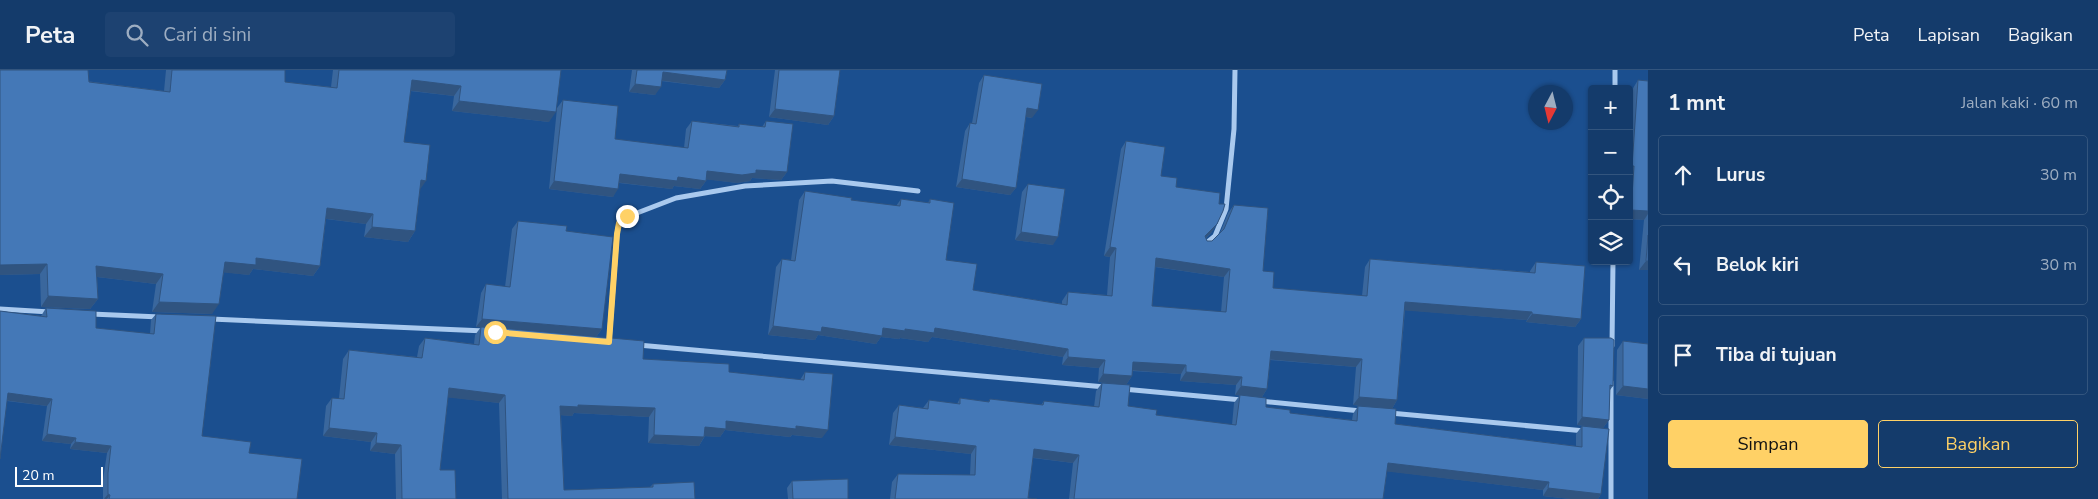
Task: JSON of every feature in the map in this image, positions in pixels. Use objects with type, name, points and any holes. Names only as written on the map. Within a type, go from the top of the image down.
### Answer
[{"type":"street","points":[[1204,246],[1214,236],[1226,209],[1234,129],[1235,70]]},
{"type":"street","points":[[1615,70],[1615,85]]},
{"type":"street","points":[[609,342],[617,234],[619,223],[627,216],[676,198],[745,186],[832,180],[918,191]]},
{"type":"street","points":[[1612,357],[1613,265]]},
{"type":"street","points":[[0,310],[59,312]]},
{"type":"street","points":[[89,313],[168,317]]},
{"type":"street","points":[[208,319],[495,332]]},
{"type":"street","points":[[599,341],[619,343]]},
{"type":"street","points":[[629,344],[1363,411]]},
{"type":"street","points":[[1611,499],[1612,376]]},
{"type":"street","points":[[1383,412],[1591,431]]},
{"type":"street","points":[[1601,432],[1611,433]]},
{"type":"building","points":[[0,70],[88,70],[89,82],[170,92],[172,70],[285,70],[285,82],[337,88],[339,70],[561,70],[556,112],[459,101],[461,86],[412,80],[404,142],[430,145],[426,181],[421,180],[415,231],[372,227],[373,214],[327,208],[320,266],[256,258],[256,265],[225,262],[219,304],[159,302],[163,274],[96,266],[98,299],[48,296],[47,264],[0,265]]},
{"type":"building","points":[[637,70],[727,70],[725,80],[663,72],[661,87],[635,84]]},
{"type":"building","points":[[779,70],[840,70],[834,116],[775,109]]},
{"type":"building","points":[[984,75],[1042,84],[1038,110],[1027,108],[1016,188],[962,179],[970,123],[976,124]]},
{"type":"building","points":[[1638,80],[1648,81],[1648,211],[1633,210],[1633,152]]},
{"type":"building","points":[[563,100],[618,106],[615,139],[688,148],[692,121],[739,127],[739,124],[765,127],[766,121],[793,124],[787,172],[756,170],[756,173],[742,175],[707,171],[706,181],[678,177],[677,181],[620,174],[618,189],[554,181]]},
{"type":"building","points":[[1126,141],[1165,147],[1161,176],[1177,178],[1176,187],[1220,193],[1219,204],[1225,204],[1217,224],[1205,236],[1207,241],[1212,241],[1224,229],[1234,205],[1268,208],[1263,271],[1274,272],[1273,288],[1367,296],[1370,259],[1535,273],[1536,262],[1585,266],[1581,319],[1532,314],[1532,312],[1405,302],[1397,400],[1359,397],[1362,359],[1271,351],[1267,389],[1241,386],[1242,377],[1186,372],[1186,365],[1133,362],[1132,376],[1103,374],[1105,360],[1068,357],[1068,349],[935,328],[934,333],[883,328],[882,336],[822,327],[821,332],[773,326],[782,259],[795,261],[805,191],[852,198],[851,200],[900,206],[901,199],[930,203],[930,199],[954,203],[946,260],[977,264],[973,290],[1067,305],[1068,292],[1112,296],[1116,248],[1110,247]],"holes":[[[1156,258],[1230,269],[1226,312],[1152,306]]]},
{"type":"building","points":[[1028,184],[1065,189],[1058,237],[1021,232]]},
{"type":"building","points":[[518,221],[567,226],[566,231],[613,237],[602,329],[482,319],[486,284],[510,287]]},
{"type":"building","points":[[1648,235],[1648,261],[1646,261]]},
{"type":"building","points":[[46,308],[96,311],[96,328],[154,334],[156,314],[216,316],[202,436],[251,442],[249,453],[302,459],[297,499],[109,499],[108,473],[111,446],[75,442],[76,438],[47,434],[52,399],[8,393],[0,459],[0,311],[47,317]]},
{"type":"building","points":[[481,327],[644,341],[643,359],[729,364],[729,372],[804,380],[805,372],[833,374],[828,430],[796,426],[796,429],[726,421],[726,429],[705,427],[704,437],[654,435],[655,408],[560,406],[564,490],[653,487],[653,484],[694,482],[695,499],[508,499],[505,395],[449,388],[440,470],[455,470],[456,499],[402,499],[401,445],[376,443],[377,433],[329,428],[332,398],[344,399],[349,350],[422,358],[425,338],[479,345]]},
{"type":"building","points":[[1584,338],[1611,338],[1614,340],[1613,386],[1610,385],[1609,420],[1582,417]]},
{"type":"building","points":[[1623,341],[1648,344],[1648,389],[1623,386]]},
{"type":"building","points":[[1102,383],[1130,385],[1128,406],[1157,410],[1156,415],[1236,425],[1240,395],[1266,398],[1266,407],[1290,410],[1290,413],[1357,421],[1358,406],[1396,409],[1395,424],[1582,447],[1582,426],[1609,429],[1601,494],[1548,488],[1549,482],[1388,463],[1383,499],[1074,499],[1079,455],[1034,449],[1028,498],[1037,499],[895,499],[898,474],[975,475],[976,446],[895,437],[899,405],[928,409],[929,400],[960,404],[960,398],[989,402],[990,399],[1043,405],[1044,401],[1099,407]]},
{"type":"building","points":[[848,479],[848,499],[793,499],[792,481]]},
{"type":"route","points":[[495,332],[609,342],[617,234],[619,223],[627,216]]}]
